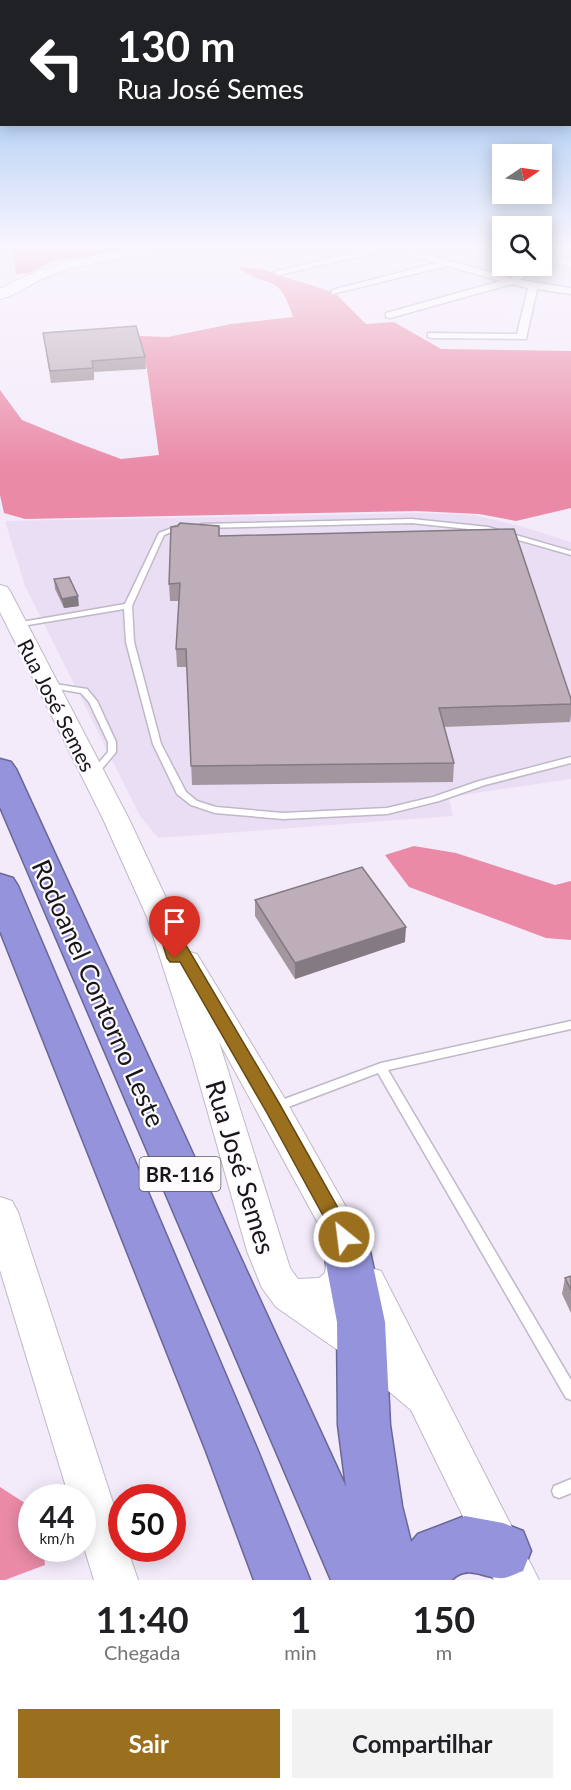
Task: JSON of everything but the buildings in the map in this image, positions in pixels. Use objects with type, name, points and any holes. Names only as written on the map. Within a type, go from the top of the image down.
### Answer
[{"type":"highway","name":"Rodoanel Contorno Leste","points":[[0,769],[359,1580]]},
{"type":"highway","name":"Rodoanel Contorno Leste","points":[[0,886],[223,1429],[282,1580]]},
{"type":"highway","points":[[344,1237],[357,1296],[362,1346],[364,1425],[369,1464],[375,1506],[393,1580]]},
{"type":"highway","points":[[415,1580],[438,1554],[465,1544],[510,1565]]},
{"type":"main road","name":"Rua José Semes","points":[[0,591],[93,774],[161,917],[273,1108],[344,1237],[510,1565]]},
{"type":"main road","name":"Rua José Semes","points":[[161,917],[209,1060],[265,1251],[275,1277],[290,1295],[316,1316],[362,1346],[427,1398]]},
{"type":"main road","points":[[0,1212],[116,1580]]},
{"type":"main road","points":[[290,1295],[317,1296],[336,1289],[344,1275],[344,1237]]},
{"type":"street","points":[[432,334],[522,337],[526,320]]},
{"type":"lane","points":[[571,553],[488,529],[412,521],[182,526],[161,534],[128,606],[130,642],[157,744],[182,794],[194,803],[215,810],[283,816],[387,811],[571,760]]},
{"type":"lane","points":[[16,625],[128,606]]},
{"type":"lane","points":[[47,685],[84,691],[93,701],[112,742],[112,752],[93,774]]},
{"type":"lane","points":[[273,1108],[381,1067],[528,1032],[571,1025]]},
{"type":"lane","points":[[381,1067],[571,1392]]},
{"type":"shaded area","points":[[269,320],[362,320],[366,324],[394,322],[441,349],[571,351],[571,508],[516,521],[479,514],[416,511],[25,519],[4,513],[0,495],[0,390],[22,420],[78,443],[121,459],[159,455],[147,369],[139,336],[168,337],[231,324]]},
{"type":"shaded area","points":[[422,513],[474,515],[571,542],[571,779],[449,797],[453,816],[158,838],[140,816],[25,586],[5,521]]},
{"type":"shaded area","points":[[414,846],[456,853],[555,885],[571,881],[571,940],[546,938],[409,887],[385,855]]},
{"type":"shaded area","points":[[0,1487],[18,1499],[18,1562],[45,1562],[45,1565],[0,1580]]},
{"type":"route","points":[[175,958],[161,917],[229,1030],[344,1237]]}]
